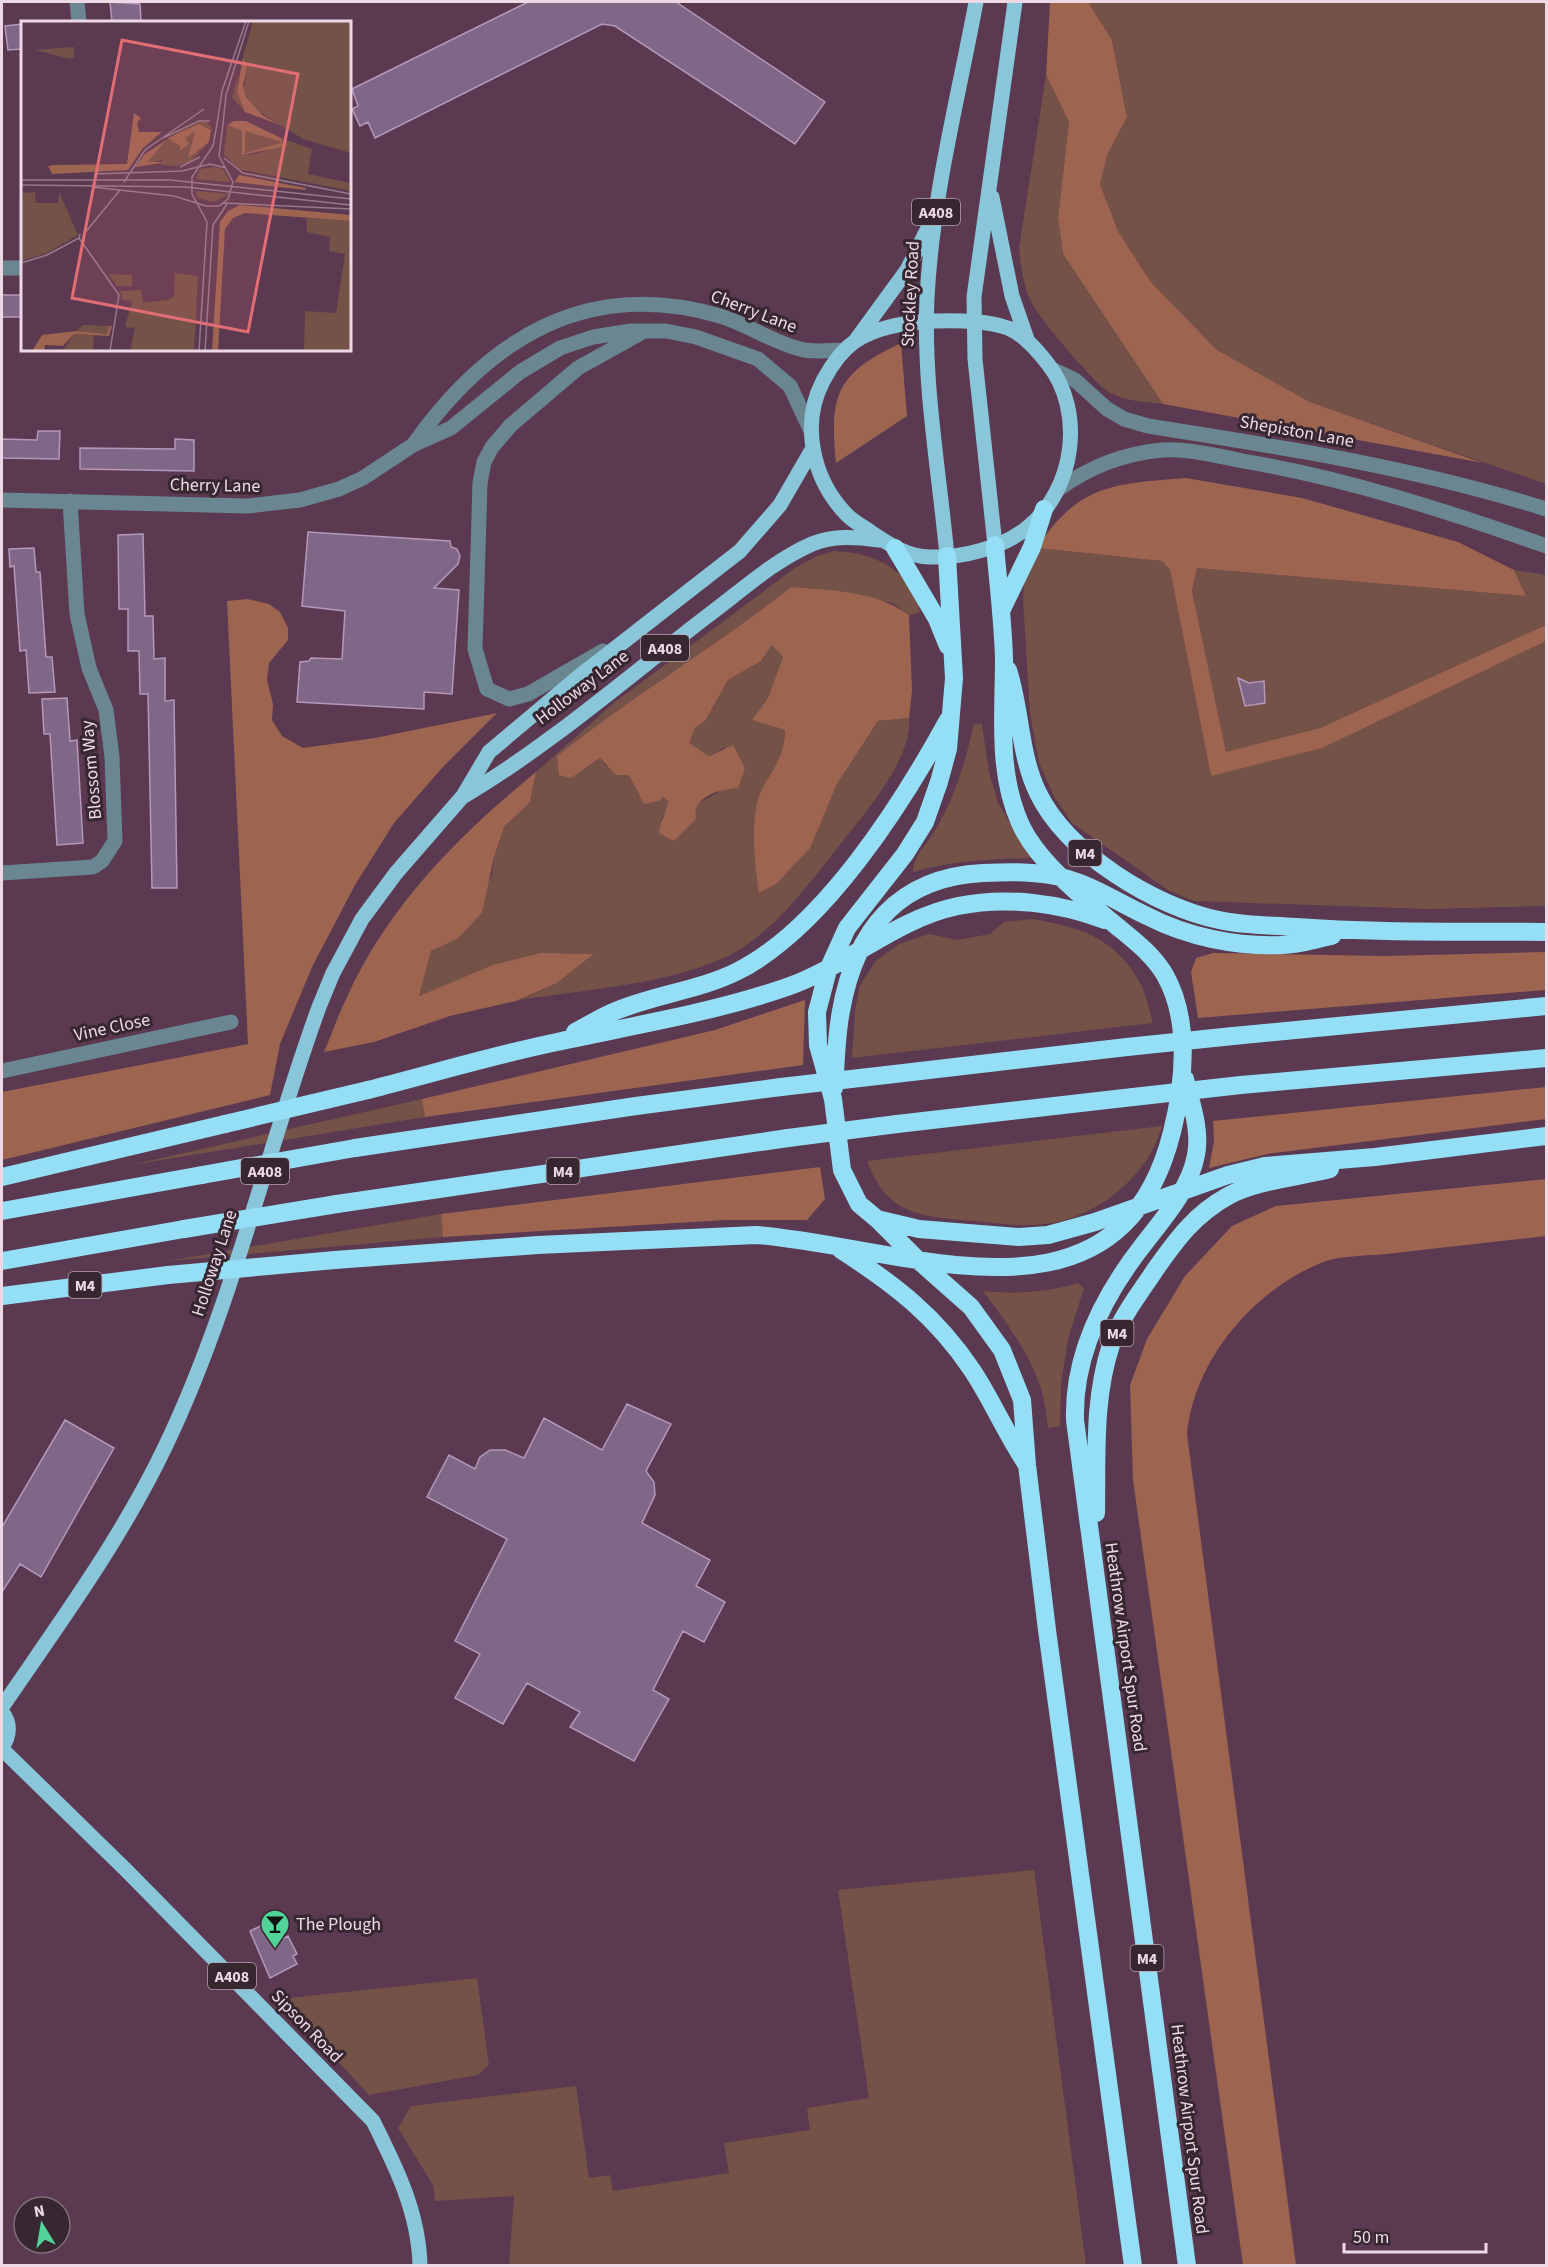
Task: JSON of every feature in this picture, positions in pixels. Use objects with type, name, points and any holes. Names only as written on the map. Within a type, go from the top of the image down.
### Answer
[{"type":"highway","name":"M4","points":[[1001,611],[1032,547],[1044,509]]},
{"type":"highway","name":"M4","points":[[889,544],[938,619],[954,662]]},
{"type":"highway","name":"M4","points":[[2,1296],[168,1275],[335,1260],[696,1236],[756,1235],[833,1245],[919,1261],[987,1269],[1033,1267],[1054,1262],[1096,1244],[1141,1205],[1158,1179],[1169,1144],[1182,1065],[1183,1049],[1179,1016],[1166,977],[1146,951],[1112,923],[1036,851],[1012,803],[1003,733],[1004,657],[994,545]]},
{"type":"highway","name":"M4","points":[[947,556],[954,662],[948,749],[925,822],[904,854],[847,928],[828,970],[816,1022],[820,1056],[833,1099],[845,1179],[859,1204],[971,1307],[1002,1350],[1022,1400],[1027,1465],[1077,1865],[1133,2265]]},
{"type":"highway","name":"M4","points":[[1004,657],[1016,693],[1024,756],[1039,795],[1064,830],[1083,851],[1105,868],[1163,901],[1218,920],[1248,925],[1356,932],[1546,932]]},
{"type":"highway","name":"M4","points":[[557,1042],[612,1013],[734,973],[766,956],[782,943],[814,911],[888,819],[916,778],[951,714]]},
{"type":"highway","name":"M4","points":[[833,1099],[840,1011],[858,953],[874,926],[890,908],[920,886],[945,877],[974,873],[1017,872],[1063,877],[1088,886],[1166,925],[1233,943],[1285,945],[1356,932]]},
{"type":"highway","name":"M4","points":[[2,1177],[368,1090],[557,1042],[726,1006],[828,970],[914,920],[975,903],[1029,902],[1074,909],[1112,923]]},
{"type":"highway","points":[[2,1211],[355,1148],[624,1107],[1127,1047],[1546,1006]]},
{"type":"highway","name":"M4","points":[[2,1261],[337,1204],[788,1138],[1241,1085],[1546,1058]]},
{"type":"highway","name":"Heathrow Airport Spur Road","points":[[1182,1065],[1198,1141],[1194,1164],[1182,1191],[1124,1270],[1102,1306],[1081,1363],[1074,1400],[1095,1575],[1187,2265]]},
{"type":"highway","name":"M4","points":[[877,1219],[919,1229],[1019,1237],[1071,1230],[1228,1175],[1265,1166],[1375,1157],[1546,1137]]},
{"type":"highway","name":"M4","points":[[1095,1575],[1098,1421],[1105,1370],[1112,1343],[1124,1318],[1162,1260],[1185,1228],[1200,1214],[1230,1195],[1375,1157]]},
{"type":"highway","name":"M4","points":[[833,1245],[897,1286],[943,1333],[973,1372],[1006,1435],[1027,1465]]},
{"type":"main road","name":"Stockley Road","points":[[947,556],[928,376],[927,321],[933,230],[976,2]]},
{"type":"main road","name":"A408","points":[[994,545],[975,358],[975,284],[1015,2]]},
{"type":"main road","name":"A408","points":[[990,182],[1012,296],[1028,342]]},
{"type":"main road","name":"A408","points":[[849,346],[896,324],[927,321],[974,321],[1009,328],[1028,342],[1052,369],[1065,391],[1071,423],[1070,447],[1056,490],[1044,509],[1017,535],[976,552],[947,556],[920,556],[889,544],[848,516],[837,503],[820,472],[811,431],[817,396],[830,369],[907,270],[929,227],[938,198]]},
{"type":"main road","name":"Holloway Lane","points":[[2,1707],[103,1559],[166,1445],[224,1300],[306,1042],[333,973],[362,919],[378,896],[463,796],[489,752],[577,678],[731,558],[762,528],[780,505],[813,448]]},
{"type":"main road","name":"Holloway Lane","points":[[463,796],[508,770],[638,668],[788,557],[824,540],[859,537],[889,544]]},
{"type":"main road","points":[[2,1712],[8,1724],[9,1733],[2,1748]]},
{"type":"main road","name":"Sipson Road","points":[[2,1748],[135,1879],[373,2121],[397,2168],[409,2200],[417,2233],[420,2265]]},
{"type":"street","points":[[77,2],[79,21]]},
{"type":"street","points":[[2,267],[21,268]]},
{"type":"street","name":"Cherry Lane","points":[[413,446],[449,397],[489,359],[537,329],[591,311],[628,305],[684,308],[723,317],[801,350],[849,346]]},
{"type":"street","points":[[646,625],[542,688],[509,699],[487,689],[475,649],[480,483],[484,462],[492,447],[511,425],[578,368],[647,330]]},
{"type":"street","name":"Cherry Lane","points":[[2,500],[277,505],[339,489],[363,478],[413,446],[451,428],[514,377],[560,348],[610,334],[647,330],[680,333],[714,341],[768,365],[795,393],[811,431]]},
{"type":"street","name":"Shepiston Lane","points":[[1052,369],[1075,380],[1107,409],[1124,419],[1148,426],[1324,455],[1459,483],[1546,509]]},
{"type":"street","points":[[1056,490],[1078,475],[1118,457],[1165,450],[1198,453],[1322,477],[1423,503],[1546,546]]},
{"type":"street","name":"Blossom Way","points":[[2,873],[93,867],[102,861],[115,841],[110,730],[106,710],[89,668],[78,614],[70,501]]},
{"type":"street","name":"Vine Close","points":[[2,1071],[231,1022]]},
{"type":"shaded area","points":[[1050,2],[1088,2],[1112,40],[1127,117],[1108,153],[1100,184],[1118,231],[1150,281],[1217,350],[1310,402],[1483,463],[1163,404],[1063,254],[1058,218],[1069,122],[1046,75]]},
{"type":"shaded area","points":[[1088,2],[1546,2],[1546,484],[1310,402],[1217,350],[1150,281],[1118,231],[1100,184],[1108,153],[1127,116],[1112,40]]},
{"type":"shaded area","points":[[1046,75],[1069,122],[1058,218],[1063,254],[1163,404],[1135,401],[1109,392],[1055,335],[1028,295],[1019,248]]},
{"type":"shaded area","points":[[901,343],[907,416],[836,463],[834,419],[842,388],[850,376],[863,365]]},
{"type":"shaded area","points":[[1186,478],[1302,498],[1458,542],[1514,570],[1526,596],[1197,568],[1192,591],[1226,752],[1320,728],[1546,625],[1546,641],[1322,748],[1211,776],[1170,570],[1162,561],[1037,548],[1068,510],[1101,491],[1139,482]]},
{"type":"shaded area","points":[[1037,548],[1162,561],[1170,570],[1211,776],[1546,641],[1546,906],[1428,909],[1194,901],[1168,890],[1072,823],[1055,798],[1039,763],[1030,713],[1023,600],[1025,574]]},
{"type":"shaded area","points":[[834,551],[863,555],[889,566],[909,585],[916,597],[920,612],[909,615],[893,603],[791,587],[557,756],[584,770],[600,758],[606,766],[629,775],[668,801],[667,811],[660,820],[694,810],[697,804],[724,789],[725,747],[709,756],[688,743],[695,728],[705,721],[728,680],[761,661],[772,645],[783,657],[768,698],[752,720],[785,730],[784,749],[757,804],[828,806],[837,784],[878,721],[909,718],[906,744],[884,787],[821,869],[782,915],[752,941],[730,955],[673,975],[608,988],[520,1000],[557,983],[593,955],[569,953],[503,963],[419,996],[431,951],[457,939],[492,875],[494,857],[504,827],[530,802],[536,772],[615,702],[795,568],[817,556]]},
{"type":"shaded area","points":[[1197,568],[1526,596],[1514,570],[1546,575],[1546,625],[1320,728],[1226,753],[1192,591]]},
{"type":"shaded area","points":[[791,587],[867,596],[896,607],[909,615],[912,691],[909,718],[878,721],[837,784],[810,848],[776,884],[759,893],[754,848],[755,813],[761,793],[782,751],[785,730],[752,720],[768,698],[783,657],[772,645],[761,661],[728,680],[705,721],[695,728],[689,743],[709,756],[733,745],[745,768],[738,788],[715,792],[702,800],[696,811],[696,819],[674,841],[659,833],[668,801],[663,797],[658,801],[644,804],[629,775],[616,775],[600,758],[571,778],[559,775],[557,756]]},
{"type":"shaded area","points":[[247,599],[269,604],[280,612],[288,628],[288,640],[269,663],[267,680],[273,704],[272,720],[282,736],[303,748],[375,738],[497,713],[442,768],[394,823],[355,885],[312,967],[280,1044],[270,1095],[2,1160],[2,1092],[248,1044],[227,601]]},
{"type":"shaded area","points":[[974,724],[982,724],[989,772],[998,803],[1031,858],[971,861],[913,872],[918,856],[931,837],[954,793]]},
{"type":"shaded area","points":[[536,772],[530,802],[504,827],[494,857],[482,913],[457,939],[431,951],[419,996],[493,965],[541,953],[594,954],[557,983],[516,1001],[450,1016],[374,1042],[324,1052],[364,964],[383,932],[405,902],[454,846]]},
{"type":"shaded area","points":[[1032,919],[1080,931],[1107,945],[1119,955],[1140,983],[1153,1023],[852,1058],[855,1010],[860,985],[876,961],[899,944],[929,934],[957,940],[990,934],[1004,922]]},
{"type":"shaded area","points":[[1546,952],[1546,990],[1198,1018],[1191,972],[1196,958],[1213,953],[1385,956]]},
{"type":"shaded area","points":[[805,1000],[803,1065],[425,1117],[422,1099],[715,1030]]},
{"type":"shaded area","points":[[1546,1087],[1546,1119],[1267,1154],[1209,1168],[1214,1141],[1213,1121]]},
{"type":"shaded area","points":[[422,1099],[425,1117],[131,1165]]},
{"type":"shaded area","points":[[1162,1126],[1146,1161],[1118,1191],[1084,1213],[1046,1224],[1018,1225],[954,1219],[908,1210],[885,1193],[875,1179],[867,1161]]},
{"type":"shaded area","points":[[820,1167],[825,1199],[807,1220],[726,1220],[443,1237],[441,1214]]},
{"type":"shaded area","points":[[1546,1179],[1546,1236],[1338,1258],[1323,1262],[1298,1274],[1274,1290],[1232,1330],[1215,1354],[1192,1406],[1187,1434],[1296,2265],[1243,2265],[1133,1480],[1130,1385],[1147,1339],[1185,1276],[1232,1226],[1276,1206]]},
{"type":"shaded area","points":[[441,1214],[443,1237],[168,1261]]},
{"type":"shaded area","points":[[1078,1283],[1084,1288],[1068,1339],[1061,1384],[1060,1426],[1048,1428],[1042,1391],[1029,1360],[983,1291],[1031,1292]]},
{"type":"shaded area","points":[[1034,1870],[1086,2265],[509,2265],[514,2196],[435,2201],[433,2185],[398,2128],[411,2106],[576,2086],[589,2178],[610,2175],[613,2191],[729,2173],[724,2143],[810,2130],[807,2108],[869,2098],[838,1890]]},
{"type":"shaded area","points":[[477,1978],[489,2065],[478,2075],[369,2095],[280,1999]]},
{"type":"building","points":[[110,2],[140,4],[141,21],[112,21]]},
{"type":"building","points":[[528,2],[676,2],[825,102],[795,144],[615,26],[602,24],[375,138],[368,122],[360,126],[352,109],[358,106],[352,89]]},
{"type":"building","points":[[21,24],[21,49],[8,50],[5,26]]},
{"type":"building","points":[[2,295],[21,295],[21,317],[2,317]]},
{"type":"building","points":[[38,431],[60,431],[59,459],[2,458],[2,439],[37,440]]},
{"type":"building","points":[[175,439],[194,440],[194,471],[80,469],[80,448],[175,449]]},
{"type":"building","points":[[308,532],[450,541],[451,547],[457,549],[460,556],[458,564],[434,588],[459,590],[452,694],[424,692],[424,709],[297,702],[300,662],[309,661],[311,658],[342,659],[345,611],[302,606]]},
{"type":"building","points":[[143,534],[145,616],[153,616],[154,659],[165,658],[165,701],[174,700],[177,888],[152,888],[148,694],[140,694],[139,651],[128,651],[128,609],[119,609],[118,535]]},
{"type":"building","points":[[34,548],[36,572],[40,572],[46,657],[52,657],[55,692],[29,693],[26,650],[20,651],[14,566],[10,567],[9,549]]},
{"type":"building","points":[[1238,678],[1249,683],[1264,681],[1265,703],[1245,706]]},
{"type":"building","points":[[67,698],[70,741],[77,740],[83,843],[57,845],[50,734],[44,734],[42,699]]},
{"type":"building","points":[[627,1404],[671,1424],[646,1471],[654,1482],[655,1495],[642,1523],[710,1560],[696,1586],[725,1602],[704,1642],[683,1631],[653,1690],[669,1699],[634,1761],[570,1727],[580,1712],[527,1683],[503,1724],[455,1698],[480,1654],[455,1641],[507,1539],[427,1497],[449,1455],[475,1469],[480,1457],[490,1450],[505,1450],[524,1458],[544,1418],[602,1450]]},
{"type":"building","points":[[65,1420],[114,1448],[41,1577],[20,1564],[2,1592],[2,1527]]},
{"type":"building","name":"The Plough","points":[[273,1920],[282,1939],[288,1936],[297,1954],[293,1956],[297,1964],[270,1978],[250,1931]]},
{"type":"place","name":"The Plough","points":[[275,1950]]}]
